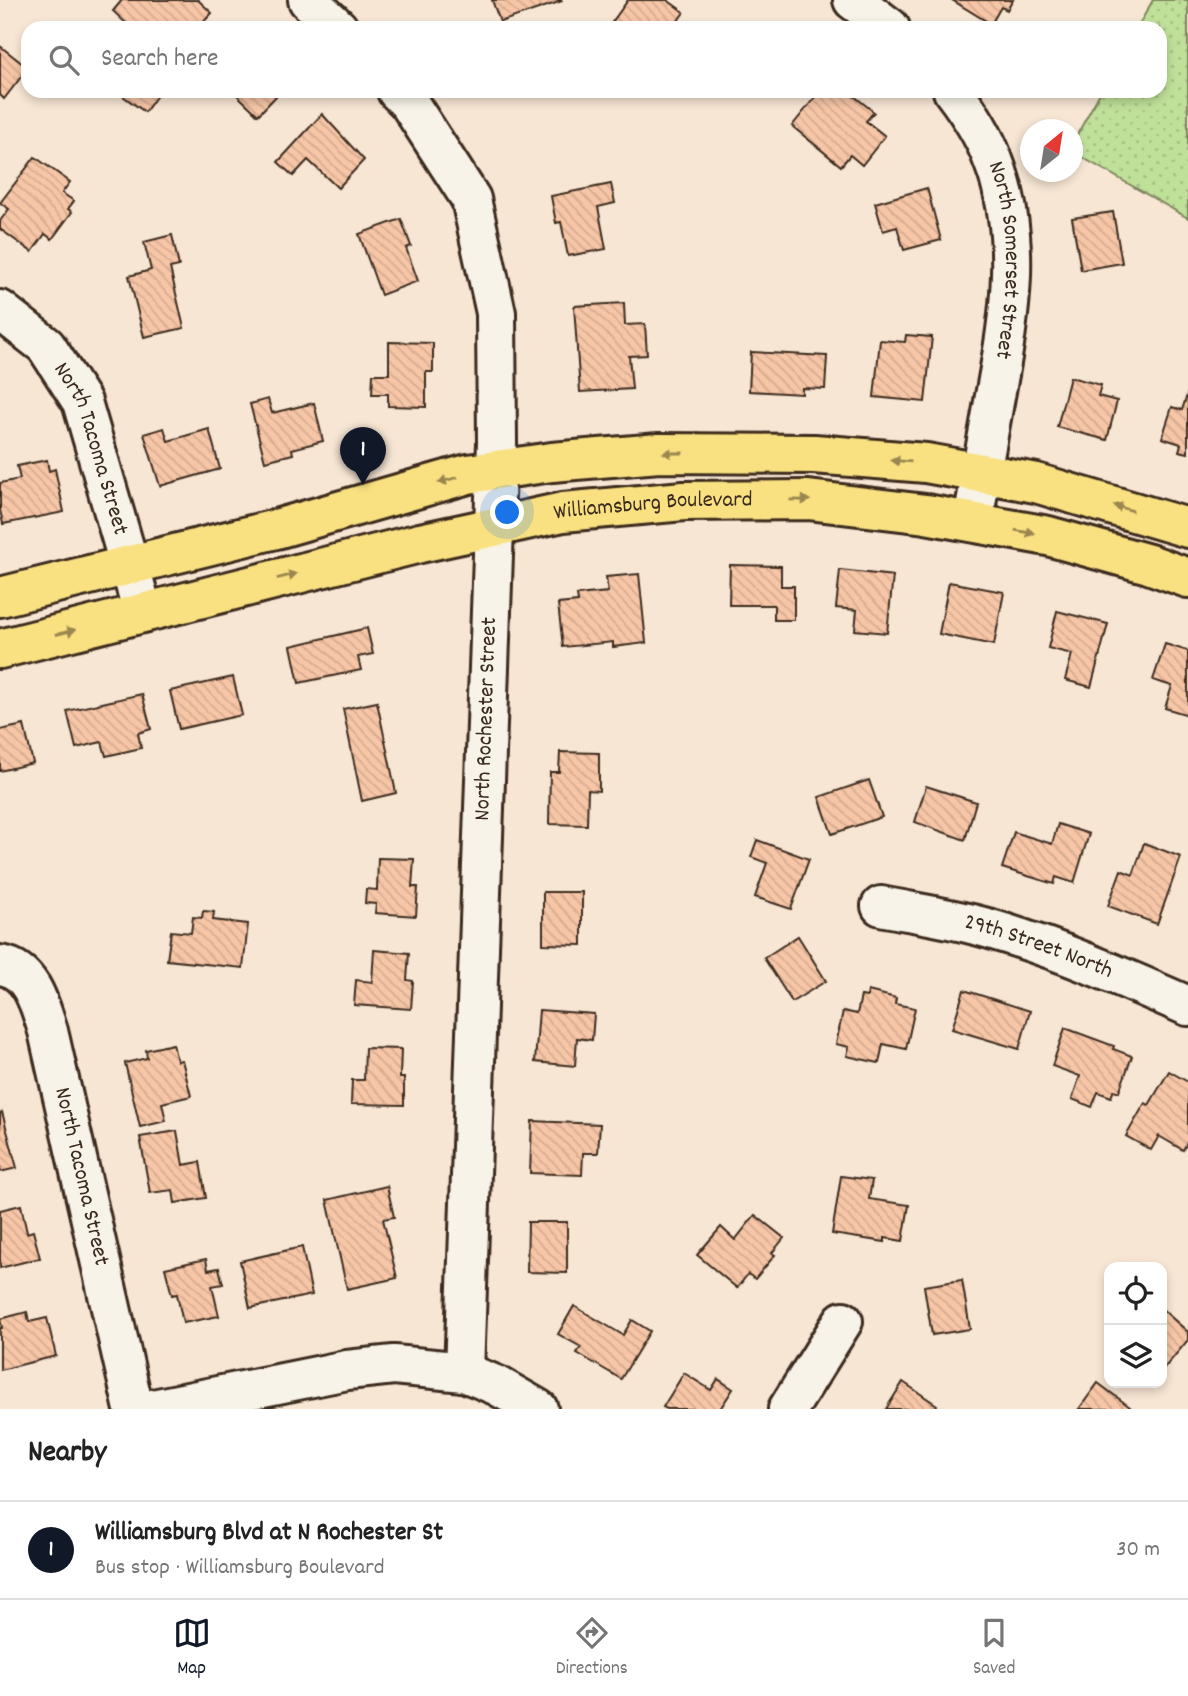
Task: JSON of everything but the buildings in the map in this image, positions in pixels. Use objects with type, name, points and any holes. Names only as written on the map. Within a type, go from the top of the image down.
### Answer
[{"type":"main road","points":[[0,597],[276,529],[468,474],[552,462],[659,453],[814,454],[926,463],[1036,483],[1188,528]]},
{"type":"main road","name":"Williamsburg Boulevard","points":[[0,649],[407,546],[563,512],[684,501],[808,500],[926,514],[1048,536],[1149,564],[1188,578]]},
{"type":"street","points":[[308,0],[330,21]]},
{"type":"street","points":[[853,0],[881,21]]},
{"type":"street","name":"North Rochester Street","points":[[404,98],[471,199],[496,313],[496,470],[464,1372]]},
{"type":"street","name":"North Somerset Street","points":[[958,98],[993,160],[1012,247],[1013,284],[1008,328],[973,522]]},
{"type":"street","name":"North Tacoma Street","points":[[0,310],[46,346],[82,402],[143,612]]},
{"type":"street","name":"29th Street North","points":[[881,906],[986,928],[1039,945],[1188,1006]]},
{"type":"street","name":"North Tacoma Street","points":[[0,965],[18,971],[40,1003],[134,1409]]},
{"type":"street","points":[[788,1409],[843,1321]]},
{"type":"street","points":[[153,1409],[346,1370],[394,1365],[464,1372],[498,1386],[538,1409]]},
{"type":"green space","points":[[1153,0],[1188,0],[1188,218],[1083,158],[1083,124],[1097,98],[1167,98],[1167,21],[1141,21]]},
{"type":"place","name":"Williamsburg Blvd at N Rochester St","points":[[363,485]]}]
